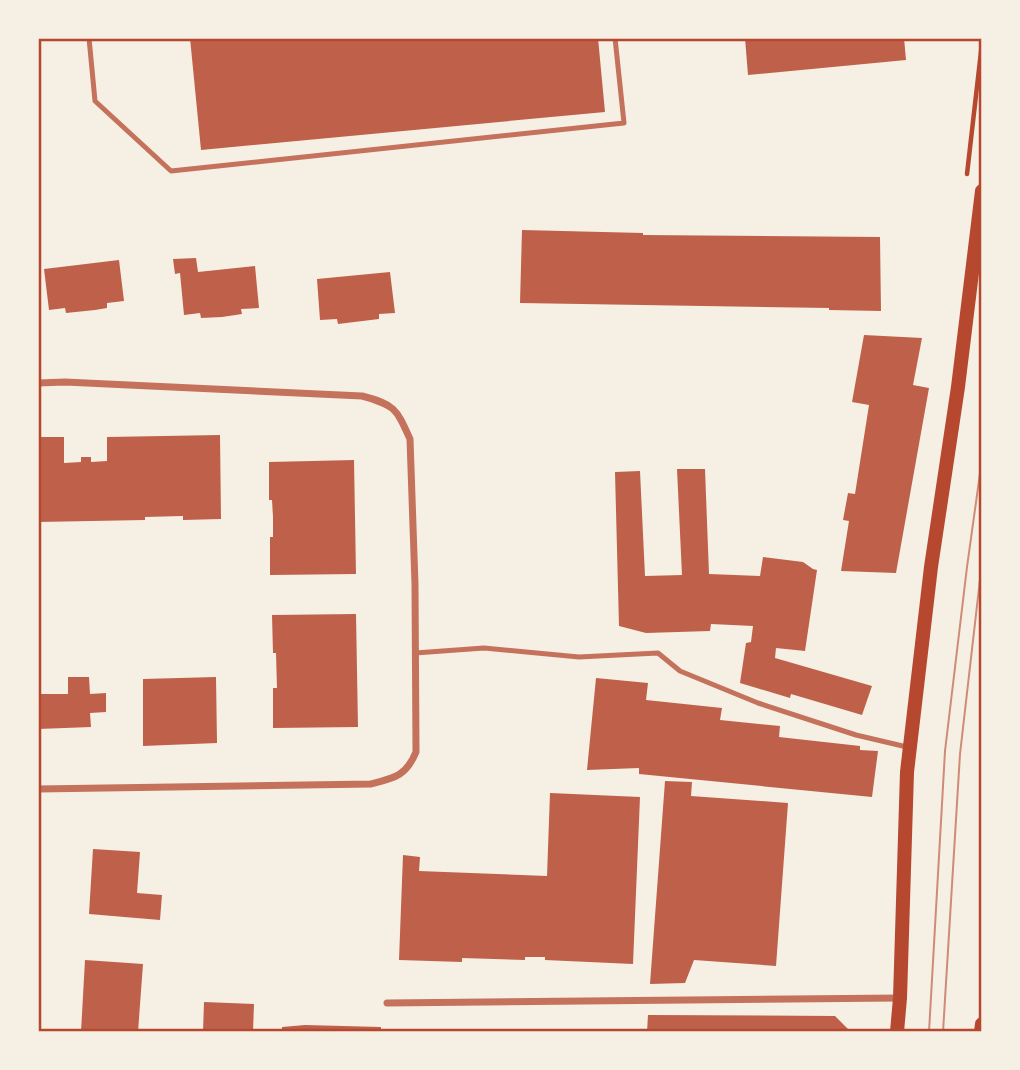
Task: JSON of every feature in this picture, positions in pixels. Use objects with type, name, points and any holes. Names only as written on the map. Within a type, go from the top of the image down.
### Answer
[{"type":"main road","points":[[897,1031],[907,772],[931,566],[958,387],[982,191]]},
{"type":"street","points":[[38,383],[362,396],[388,403],[401,418],[410,439],[416,752],[410,766],[394,778],[371,784],[38,789]]},
{"type":"street","points":[[387,1003],[900,998]]},
{"type":"lane","points":[[89,38],[95,101],[171,171],[624,123],[615,38]]},
{"type":"lane","points":[[415,653],[484,648],[579,657],[658,653],[680,670],[758,703],[856,735],[910,747]]},
{"type":"building","points":[[190,38],[598,38],[605,112],[201,150]]},
{"type":"building","points":[[745,38],[904,38],[906,60],[748,75]]},
{"type":"building","points":[[522,230],[643,235],[880,237],[881,311],[520,303]]},
{"type":"building","points":[[196,258],[198,272],[255,266],[259,308],[241,309],[242,314],[222,317],[201,318],[200,313],[184,315],[180,273],[175,274],[173,259]]},
{"type":"building","points":[[119,260],[124,301],[107,303],[107,308],[95,310],[66,313],[65,308],[49,310],[44,269]]},
{"type":"building","points":[[390,272],[395,313],[379,314],[379,319],[338,324],[337,319],[320,320],[317,279]]},
{"type":"building","points":[[864,335],[922,338],[913,385],[929,388],[896,573],[841,571],[849,521],[843,520],[848,493],[855,494],[869,405],[852,402]]},
{"type":"building","points":[[220,435],[221,519],[183,520],[183,516],[145,517],[145,520],[38,522],[38,437],[64,437],[64,463],[81,462],[81,457],[91,457],[91,462],[107,461],[107,437]]},
{"type":"building","points":[[354,460],[356,574],[270,575],[273,517],[272,500],[269,500],[269,462]]},
{"type":"building","points":[[677,469],[705,469],[709,574],[760,576],[763,557],[803,562],[817,570],[805,651],[776,648],[775,658],[872,686],[862,715],[791,694],[790,698],[740,683],[746,643],[751,642],[753,626],[711,624],[710,631],[646,633],[619,626],[615,472],[640,471],[645,576],[682,575]]},
{"type":"building","points":[[356,614],[358,727],[273,728],[273,688],[277,688],[272,615]]},
{"type":"building","points":[[68,677],[89,677],[90,694],[106,693],[106,712],[90,713],[91,727],[38,729],[38,694],[68,694]]},
{"type":"building","points":[[216,677],[217,743],[143,746],[143,679]]},
{"type":"building","points":[[596,678],[648,683],[646,700],[722,708],[720,720],[780,726],[779,737],[860,746],[860,750],[878,751],[872,797],[639,774],[639,768],[587,770]]},
{"type":"building","points":[[665,781],[692,782],[691,796],[788,803],[776,966],[694,960],[685,983],[650,984]]},
{"type":"building","points":[[550,793],[640,797],[633,964],[545,960],[545,957],[525,957],[525,960],[462,958],[462,962],[399,960],[403,855],[420,857],[419,871],[547,876]]},
{"type":"building","points":[[93,849],[140,852],[137,893],[162,895],[160,920],[89,914]]},
{"type":"building","points":[[85,960],[143,964],[138,1032],[81,1032]]},
{"type":"building","points":[[204,1002],[254,1004],[253,1032],[203,1032]]},
{"type":"building","points":[[648,1015],[835,1016],[851,1032],[647,1032]]},
{"type":"building","points":[[282,1027],[381,1027],[381,1032],[282,1032]]},
{"type":"tram line","points":[[929,1032],[945,751],[982,459]]},
{"type":"tram line","points":[[943,1032],[960,754],[982,562]]}]
